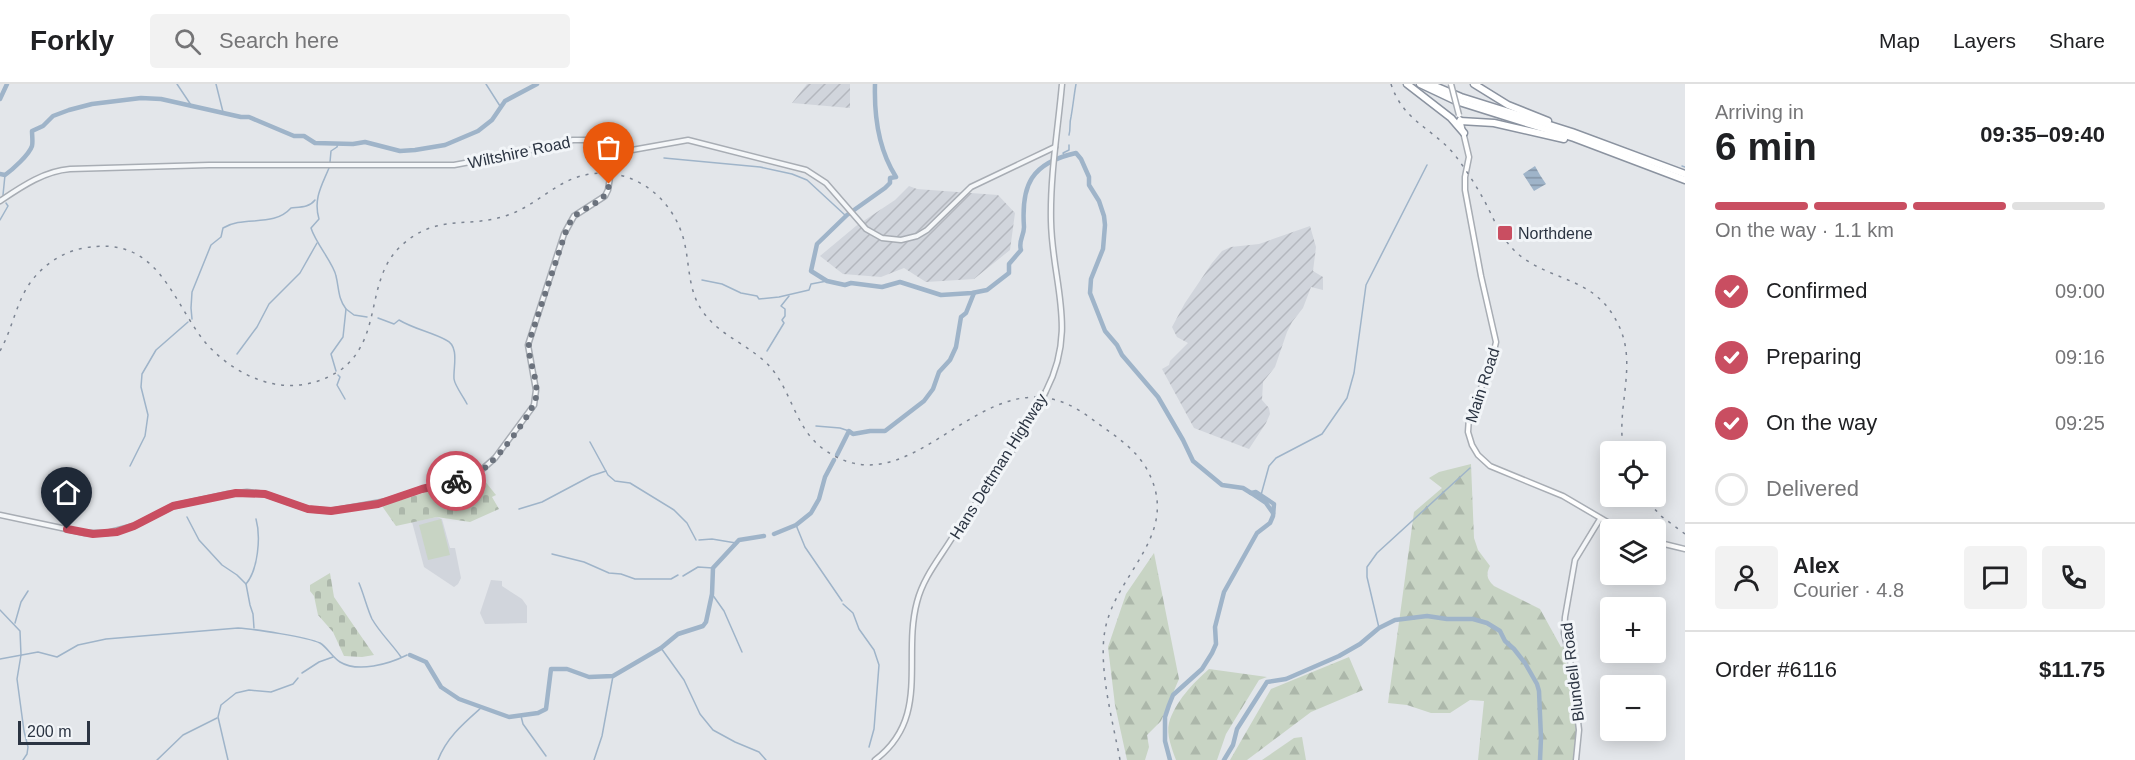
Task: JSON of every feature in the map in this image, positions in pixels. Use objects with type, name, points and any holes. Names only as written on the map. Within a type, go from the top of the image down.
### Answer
[{"type":"highway","points":[[1407,84],[1451,118],[1463,131]]},
{"type":"highway","points":[[1420,84],[1456,100],[1582,142],[1685,180]]},
{"type":"highway","points":[[1430,84],[1461,97],[1612,147],[1685,174]]},
{"type":"highway","points":[[1474,84],[1508,105],[1612,147]]},
{"type":"highway","points":[[1451,118],[1494,123],[1582,142]]},
{"type":"highway","points":[[1461,119],[1463,131]]},
{"type":"main road","points":[[1451,84],[1461,119]]},
{"type":"main road","name":"Main Road","points":[[1463,131],[1469,157],[1465,177],[1466,190],[1481,276],[1496,342],[1491,364],[1469,417],[1470,439],[1478,455],[1490,466],[1563,496],[1600,519]]},
{"type":"main road","points":[[1666,544],[1685,549]]},
{"type":"street","name":"Hans Dettman Highway","points":[[876,760],[897,738],[909,710],[912,686],[913,621],[923,585],[1040,404],[1054,372],[1060,350],[1063,322],[1051,231],[1055,147],[1062,84]]},
{"type":"street","name":"Wiltshire Road","points":[[0,201],[30,182],[70,169],[209,165],[454,165],[579,139],[622,149],[649,149],[678,140],[688,140],[788,164],[821,178],[857,222],[869,232],[882,238],[901,240],[917,236],[932,226],[971,186],[1055,147]]},
{"type":"street","points":[[0,515],[85,533],[107,533],[134,526],[173,506],[228,494],[247,492],[265,494],[308,509],[331,511],[387,501],[465,478],[482,470],[495,458],[534,405],[536,390],[528,345],[564,234],[574,216],[605,196],[612,169],[622,149]]},
{"type":"street","name":"Blundell Road","points":[[1576,760],[1580,730],[1564,624],[1574,563],[1600,519]]},
{"type":"shaded area","points":[[807,84],[850,84],[850,108],[792,103]]},
{"type":"shaded area","points":[[909,186],[917,189],[998,195],[1015,213],[1010,250],[974,279],[926,282],[904,268],[881,277],[843,274],[820,256],[856,226],[895,200]]},
{"type":"shaded area","points":[[1310,226],[1316,247],[1313,271],[1323,277],[1323,290],[1311,287],[1303,308],[1287,332],[1275,367],[1263,382],[1262,400],[1269,408],[1270,414],[1266,423],[1249,449],[1194,428],[1162,369],[1169,365],[1170,361],[1188,343],[1177,337],[1172,327],[1185,303],[1222,251],[1231,247],[1259,244]]},
{"type":"shaded area","points":[[437,517],[442,519],[450,548],[455,548],[461,578],[454,587],[424,567],[412,522]]},
{"type":"shaded area","points":[[491,580],[502,581],[502,586],[522,599],[527,606],[527,623],[485,624],[480,613]]},
{"type":"green space","points":[[1471,464],[1474,538],[1478,550],[1490,566],[1487,575],[1489,579],[1494,586],[1540,609],[1561,647],[1564,646],[1577,733],[1573,760],[1478,760],[1484,701],[1470,700],[1450,713],[1431,713],[1407,705],[1388,703],[1414,512],[1442,488],[1429,478],[1439,472]]},
{"type":"green space","points":[[484,480],[496,495],[492,497],[499,509],[470,522],[437,517],[396,526],[382,506],[433,490],[459,493]]},
{"type":"green space","points":[[441,519],[450,555],[428,560],[419,525]]},
{"type":"green space","points":[[1154,553],[1179,679],[1161,721],[1147,735],[1149,747],[1145,760],[1127,760],[1115,705],[1108,647],[1126,594]]},
{"type":"green space","points":[[330,573],[334,597],[374,655],[344,656],[333,632],[318,615],[310,585]]},
{"type":"green space","points":[[1349,657],[1363,690],[1311,712],[1247,760],[1230,760],[1271,689]]},
{"type":"green space","points":[[1209,669],[1267,677],[1259,680],[1226,734],[1217,760],[1176,760],[1168,732],[1169,723],[1185,693]]},
{"type":"green space","points":[[1302,737],[1306,760],[1262,760],[1294,738]]},
{"type":"water","points":[[1535,166],[1546,184],[1534,191],[1523,174]]},
{"type":"waterway","points":[[0,99],[7,84]]},
{"type":"waterway","points":[[177,84],[191,105]]},
{"type":"waterway","points":[[216,84],[223,112]]},
{"type":"waterway","points":[[486,84],[500,106]]},
{"type":"waterway","points":[[0,174],[5,175],[28,154],[32,146],[32,131],[43,126],[53,116],[92,104],[141,98],[161,99],[249,117],[294,136],[304,136],[315,143],[365,142],[400,151],[445,145],[478,131],[492,120],[505,101],[537,84]]},
{"type":"waterway","points":[[875,84],[878,132],[885,155],[896,177],[890,178],[890,183],[885,188],[847,215],[817,244],[811,271],[827,281],[845,285],[851,283],[882,287],[900,282],[941,295],[987,290],[1009,273],[1009,264],[1021,250],[1025,199],[1032,178],[1048,163],[1076,153],[1081,159],[1089,177],[1089,185],[1099,201],[1104,216],[1103,249],[1091,279],[1090,293],[1105,331],[1158,397],[1193,461],[1222,485],[1243,488],[1251,493],[1256,492],[1274,504],[1270,523],[1257,533],[1224,592],[1215,627],[1216,644],[1212,653],[1202,669],[1173,695],[1165,717],[1165,741],[1170,760]]},
{"type":"waterway","points":[[1069,135],[1076,84]]},
{"type":"waterway","points":[[330,162],[331,151],[337,147],[338,143]]},
{"type":"waterway","points":[[1065,156],[1063,153],[1069,150],[1069,145]]},
{"type":"waterway","points":[[664,158],[760,167],[792,174],[807,180],[846,216]]},
{"type":"waterway","points":[[1261,495],[1269,466],[1276,458],[1322,434],[1347,398],[1354,373],[1366,285],[1427,165]]},
{"type":"waterway","points":[[329,168],[318,199],[319,219],[311,228],[335,271],[340,297],[346,309],[343,337],[331,354],[336,371]]},
{"type":"waterway","points":[[3,195],[5,175]]},
{"type":"waterway","points":[[192,319],[192,292],[211,245],[221,237],[223,228],[240,222],[276,218],[291,208],[307,206],[315,200]]},
{"type":"waterway","points":[[0,220],[8,206],[6,203]]},
{"type":"waterway","points":[[237,354],[257,327],[269,304],[300,273],[317,243]]},
{"type":"waterway","points":[[702,280],[722,284],[741,293],[757,296],[759,299],[809,290],[811,284],[827,281]]},
{"type":"waterway","points":[[837,455],[849,431],[853,434],[885,431],[924,401],[933,389],[939,372],[950,360],[956,347],[961,317],[966,313],[974,293]]},
{"type":"waterway","points":[[767,351],[784,323],[782,320],[785,316],[785,309],[781,306],[789,296]]},
{"type":"waterway","points":[[346,309],[354,315],[367,317]]},
{"type":"waterway","points":[[378,318],[394,324],[399,320],[450,343],[455,358],[455,382],[467,404]]},
{"type":"waterway","points":[[130,466],[145,436],[148,415],[141,387],[142,374],[156,350],[188,322]]},
{"type":"waterway","points":[[338,375],[340,377],[337,385],[345,399]]},
{"type":"waterway","points":[[816,426],[849,431]]},
{"type":"waterway","points":[[590,442],[608,475],[615,481],[630,483],[674,510],[687,523],[696,540]]},
{"type":"waterway","points":[[774,534],[796,525],[811,513],[834,460]]},
{"type":"waterway","points":[[1379,628],[1367,577],[1367,567],[1377,553],[1470,468]]},
{"type":"waterway","points":[[519,509],[542,502],[591,476],[606,471]]},
{"type":"waterway","points":[[1251,493],[1266,503],[1273,513]]},
{"type":"waterway","points":[[187,517],[199,540],[222,565],[246,584],[254,628]]},
{"type":"waterway","points":[[246,584],[256,562],[258,535],[256,519]]},
{"type":"waterway","points":[[796,525],[805,547],[842,601]]},
{"type":"waterway","points":[[410,655],[426,662],[441,687],[459,699],[509,717],[538,713],[546,709],[551,669],[567,669],[589,677],[613,676],[661,648],[678,634],[703,626],[706,622],[712,594],[713,568],[739,540],[764,536]]},
{"type":"waterway","points":[[699,540],[712,539],[736,543]]},
{"type":"waterway","points":[[552,554],[635,579],[671,579],[678,575]]},
{"type":"waterway","points":[[683,576],[698,567],[713,568]]},
{"type":"waterway","points":[[359,583],[372,619],[401,657]]},
{"type":"waterway","points":[[15,623],[21,602],[28,591]]},
{"type":"waterway","points":[[712,594],[724,611],[742,652]]},
{"type":"waterway","points":[[843,604],[853,613],[859,629],[874,650],[879,665],[874,729],[869,747]]},
{"type":"waterway","points":[[0,610],[20,631],[21,655],[17,679],[28,747],[23,760]]},
{"type":"waterway","points":[[1224,760],[1233,745],[1237,729],[1267,682],[1286,679],[1339,656],[1360,644],[1379,628],[1395,620],[1427,616],[1473,619],[1487,623],[1500,631],[1505,641],[1525,663],[1537,684],[1541,738],[1540,760]]},
{"type":"waterway","points":[[0,659],[38,652],[57,657],[78,645],[106,639],[238,628],[320,643],[340,662],[356,667],[383,664],[407,655]]},
{"type":"waterway","points":[[661,648],[684,680],[700,714],[713,730],[759,752],[766,760]]},
{"type":"waterway","points":[[302,673],[319,662],[333,657]]},
{"type":"waterway","points":[[594,760],[602,736],[613,676]]},
{"type":"waterway","points":[[228,760],[218,717],[221,705],[236,693],[249,690],[271,692],[293,684],[298,678]]},
{"type":"waterway","points":[[438,760],[451,737],[482,707]]},
{"type":"waterway","points":[[521,716],[523,724],[546,756]]},
{"type":"waterway","points":[[157,760],[183,735],[217,718]]},
{"type":"railway","points":[[1391,84],[1396,97],[1410,115],[1458,159],[1481,194],[1502,235],[1512,248],[1531,263],[1586,289],[1609,310],[1619,326],[1627,357],[1623,441]]},
{"type":"railway","points":[[0,351],[25,291],[41,270],[68,253],[84,248],[108,246],[128,250],[144,259],[157,271],[201,337],[210,348],[232,366],[257,379],[271,383],[298,385],[316,382],[342,369],[355,356],[364,340],[382,274],[390,259],[415,235],[441,225],[494,219],[508,215],[579,176],[607,173],[636,181],[649,188],[670,209],[683,237],[693,292],[701,309],[717,327],[755,353],[772,369],[806,431],[822,448],[853,463],[882,464],[910,454],[995,406],[1025,398],[1056,400],[1072,406],[1129,447],[1140,459],[1155,490],[1157,512],[1153,532],[1112,609],[1103,645],[1107,695],[1120,760]]},
{"type":"railway","points":[[1653,507],[1685,534]]},
{"type":"way so far","points":[[456,481],[482,470],[489,464],[530,413],[535,402],[536,382],[528,351],[529,342],[564,234],[574,216],[605,196],[609,184]]},
{"type":"place","name":"Northdene","points":[[1505,233]]},
{"type":"route","points":[[67,529],[93,534],[117,532],[173,506],[236,493],[265,494],[308,509],[331,511],[378,504],[422,489],[456,481]]}]
